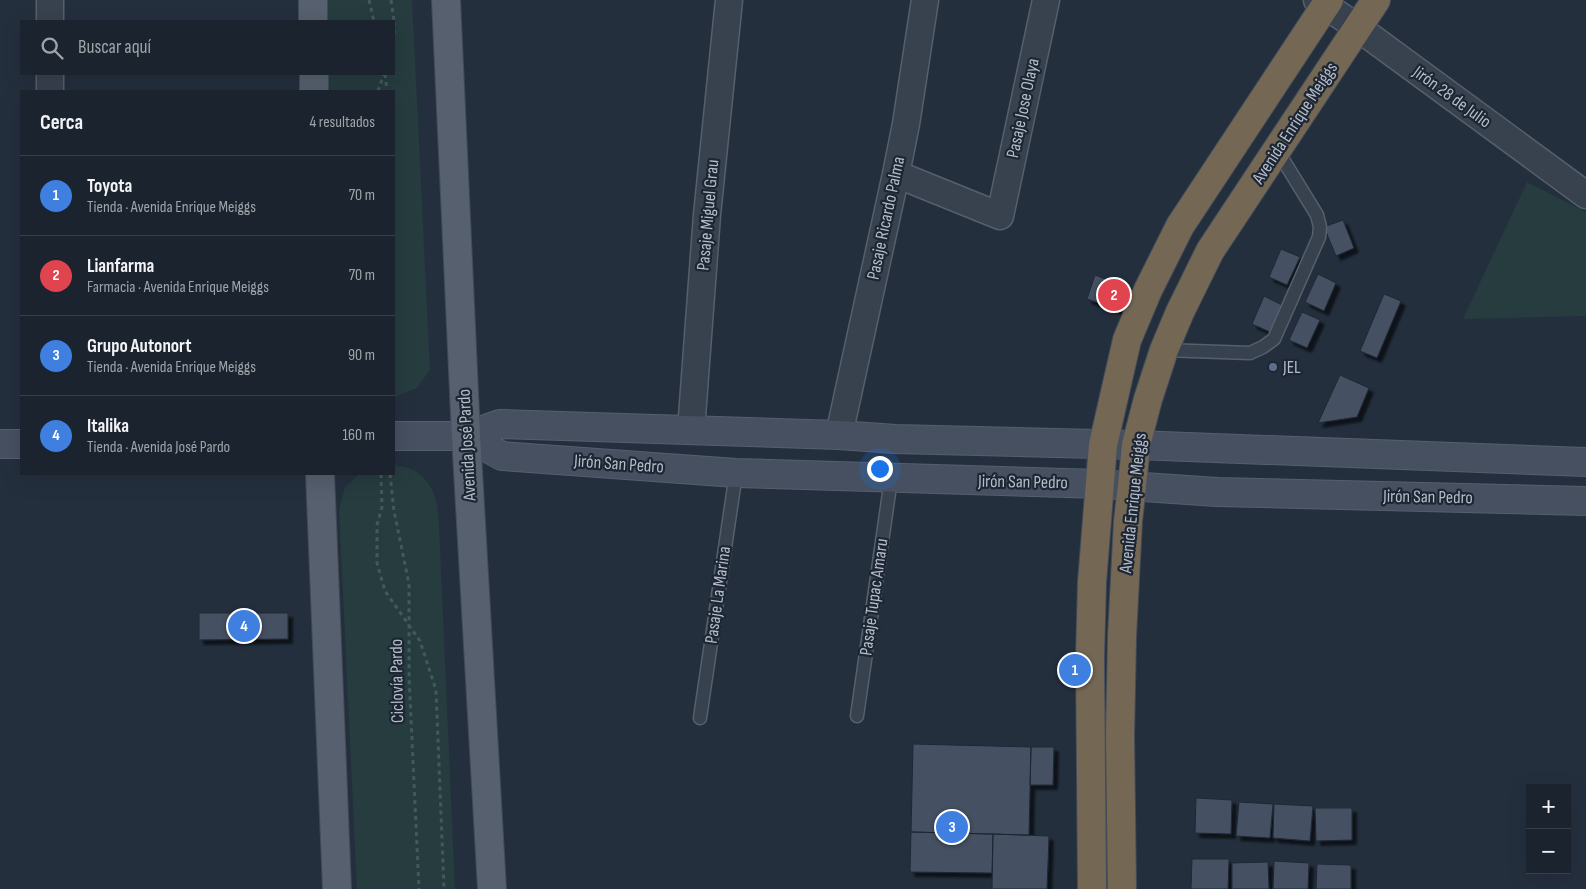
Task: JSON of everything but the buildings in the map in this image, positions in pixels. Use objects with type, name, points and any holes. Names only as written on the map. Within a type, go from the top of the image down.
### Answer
[{"type":"highway","name":"Avenida Enrique Meiggs","points":[[1122,889],[1121,646],[1128,521],[1136,446],[1148,399],[1164,350],[1180,312],[1210,251],[1376,0]]},
{"type":"highway","name":"Avenida Enrique Meiggs","points":[[1092,889],[1090,657],[1092,582],[1103,445],[1127,340],[1148,290],[1180,226],[1324,2]]},
{"type":"main road","points":[[313,0],[313,20]]},
{"type":"main road","name":"Avenida José Pardo","points":[[446,0],[466,436],[492,889]]},
{"type":"main road","points":[[314,75],[314,90]]},
{"type":"main road","name":"Jirón San Pedro","points":[[395,436],[466,436],[500,424],[1586,462]]},
{"type":"main road","name":"Jirón San Pedro","points":[[466,436],[502,456],[736,473],[1099,484],[1217,492],[1586,500]]},
{"type":"main road","points":[[0,444],[20,444]]},
{"type":"main road","points":[[320,475],[336,889]]},
{"type":"street","points":[[50,0],[50,20]]},
{"type":"street","name":"Pasaje Miguel Grau","points":[[691,430],[707,215],[728,0]]},
{"type":"street","name":"Pasaje Ricardo Palma","points":[[839,435],[906,124],[925,0]]},
{"type":"street","name":"Pasaje Jose Olaya","points":[[896,174],[1000,216],[1046,0]]},
{"type":"street","name":"Jirón 28 de Julio","points":[[1324,2],[1586,196]]},
{"type":"street","points":[[50,75],[50,90]]},
{"type":"lane","points":[[1164,350],[1250,353],[1264,348],[1274,339],[1319,236],[1320,227],[1317,215],[1277,150]]},
{"type":"lane","name":"Pasaje La Marina","points":[[700,718],[736,473]]},
{"type":"lane","name":"Pasaje Tupac Amaru","points":[[857,716],[890,479]]},
{"type":"path","points":[[369,0],[374,20]]},
{"type":"path","points":[[391,0],[394,20]]},
{"type":"path","points":[[378,90],[385,75]]},
{"type":"path","points":[[385,75],[387,90]]},
{"type":"path","points":[[381,475],[382,507],[377,525],[377,563],[385,591],[420,641],[436,690],[444,889]]},
{"type":"path","name":"Ciclovía Pardo","points":[[390,475],[394,511],[409,584],[409,676],[418,889]]},
{"type":"green space","points":[[322,0],[412,0],[430,370],[417,388],[395,397],[395,90],[323,90],[323,75],[395,75],[395,20],[323,20]]},
{"type":"green space","points":[[1527,182],[1586,212],[1586,316],[1463,319]]},
{"type":"green space","points":[[395,466],[401,466],[420,474],[433,490],[436,500],[439,525],[455,889],[357,889],[339,510],[345,487],[358,475],[395,475]]},
{"type":"place","name":"Lianfarma","points":[[1114,295]]},
{"type":"place","name":"JEL","points":[[1273,367]]},
{"type":"place","name":"Italika","points":[[244,626]]},
{"type":"place","name":"Toyota","points":[[1075,670]]},
{"type":"place","name":"Grupo Autonort","points":[[952,827]]}]
